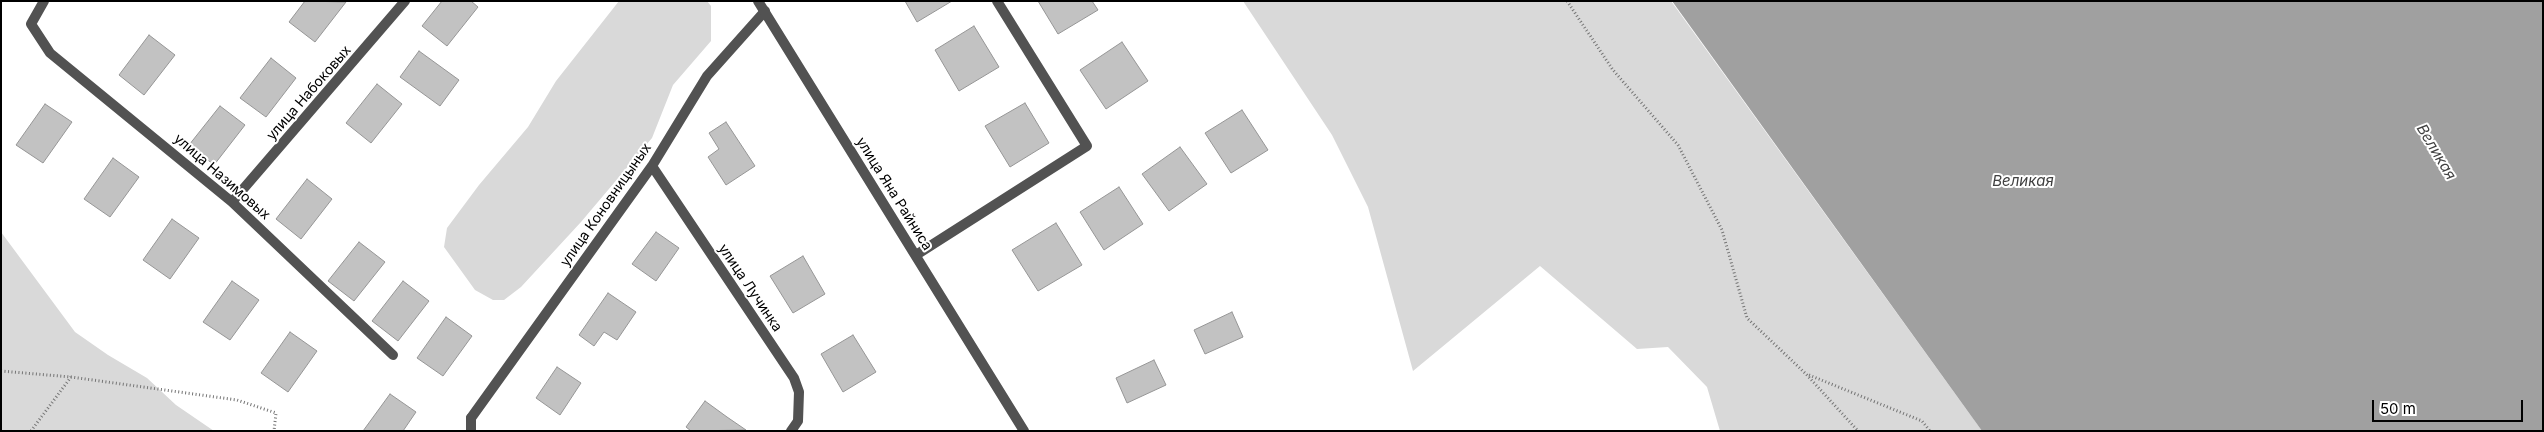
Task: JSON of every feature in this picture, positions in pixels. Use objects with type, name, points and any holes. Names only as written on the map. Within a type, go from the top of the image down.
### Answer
[{"type":"street","name":"улица Назимовых","points":[[44,1],[31,24],[50,53],[232,202],[393,354]]},
{"type":"street","name":"улица Набоковых","points":[[232,202],[405,1]]},
{"type":"street","name":"улица Яна Райниса","points":[[758,1],[1024,431]]},
{"type":"street","points":[[916,255],[1087,146],[997,1]]},
{"type":"street","name":"улица Коновницыных","points":[[471,431],[471,418],[652,166],[707,76],[766,12]]},
{"type":"street","name":"улица Лучинка","points":[[652,166],[794,378],[799,392],[798,421],[790,431]]},
{"type":"path","points":[[1567,1],[1613,70],[1678,145],[1722,230],[1747,318],[1806,374],[1858,431]]},
{"type":"path","points":[[1,371],[72,377],[236,400],[276,413],[274,431]]},
{"type":"path","points":[[1806,374],[1922,421],[1930,431]]},
{"type":"path","points":[[31,431],[72,377]]},
{"type":"shaded area","points":[[619,1],[707,1],[711,6],[711,41],[673,85],[652,138],[581,222],[521,287],[504,300],[493,300],[475,290],[444,247],[447,228],[479,185],[528,127],[556,81]]},
{"type":"shaded area","points":[[1243,1],[1671,1],[1982,431],[1720,431],[1707,387],[1668,347],[1637,349],[1540,266],[1413,371],[1368,207],[1332,135]]},
{"type":"shaded area","points":[[1,232],[75,332],[108,355],[147,378],[176,405],[214,431],[1,431]]},
{"type":"water","name":"Великая","points":[[1672,1],[2543,1],[2543,431],[1982,431]]},
{"type":"building","points":[[305,1],[346,2],[315,42],[289,22]]},
{"type":"building","points":[[442,1],[471,1],[478,7],[447,46],[422,26]]},
{"type":"building","points":[[905,1],[952,1],[917,22]]},
{"type":"building","points":[[1038,1],[1092,1],[1098,10],[1058,34]]},
{"type":"building","points":[[974,26],[999,67],[959,91],[935,50]]},
{"type":"building","points":[[149,35],[175,55],[144,95],[119,75]]},
{"type":"building","points":[[1122,42],[1148,81],[1106,109],[1080,70]]},
{"type":"building","points":[[419,51],[459,80],[440,106],[400,77]]},
{"type":"building","points":[[271,58],[296,78],[266,117],[240,98]]},
{"type":"building","points":[[377,84],[402,104],[371,143],[346,123]]},
{"type":"building","points":[[1025,103],[1049,143],[1010,167],[985,126]]},
{"type":"building","points":[[45,104],[72,122],[43,163],[16,145]]},
{"type":"building","points":[[220,106],[245,125],[214,165],[189,145]]},
{"type":"building","points":[[1242,110],[1268,150],[1231,173],[1205,133]]},
{"type":"building","points":[[726,122],[755,166],[726,185],[708,157],[719,149],[709,133]]},
{"type":"building","points":[[1180,147],[1207,184],[1169,211],[1142,174]]},
{"type":"building","points":[[113,158],[139,177],[110,217],[84,199]]},
{"type":"building","points":[[307,179],[332,199],[301,239],[276,219]]},
{"type":"building","points":[[1119,187],[1143,224],[1104,250],[1080,212]]},
{"type":"building","points":[[172,219],[199,238],[170,279],[143,260]]},
{"type":"building","points":[[1056,223],[1082,265],[1038,291],[1012,250]]},
{"type":"building","points":[[656,232],[679,248],[656,281],[632,264]]},
{"type":"building","points":[[359,242],[385,262],[354,301],[328,281]]},
{"type":"building","points":[[803,256],[825,294],[793,313],[770,276]]},
{"type":"building","points":[[232,281],[259,300],[230,340],[203,322]]},
{"type":"building","points":[[403,281],[429,301],[398,341],[372,321]]},
{"type":"building","points":[[608,293],[636,312],[617,340],[604,332],[594,346],[579,335]]},
{"type":"building","points":[[1232,312],[1243,337],[1205,354],[1194,330]]},
{"type":"building","points":[[446,317],[472,336],[443,376],[417,358]]},
{"type":"building","points":[[290,332],[317,351],[288,392],[261,373]]},
{"type":"building","points":[[853,335],[876,372],[843,392],[821,354]]},
{"type":"building","points":[[1154,360],[1166,385],[1127,403],[1116,378]]},
{"type":"building","points":[[557,367],[581,383],[560,415],[536,398]]},
{"type":"building","points":[[390,394],[416,412],[403,431],[363,431]]},
{"type":"building","points":[[705,401],[746,430],[691,431],[686,427]]}]
